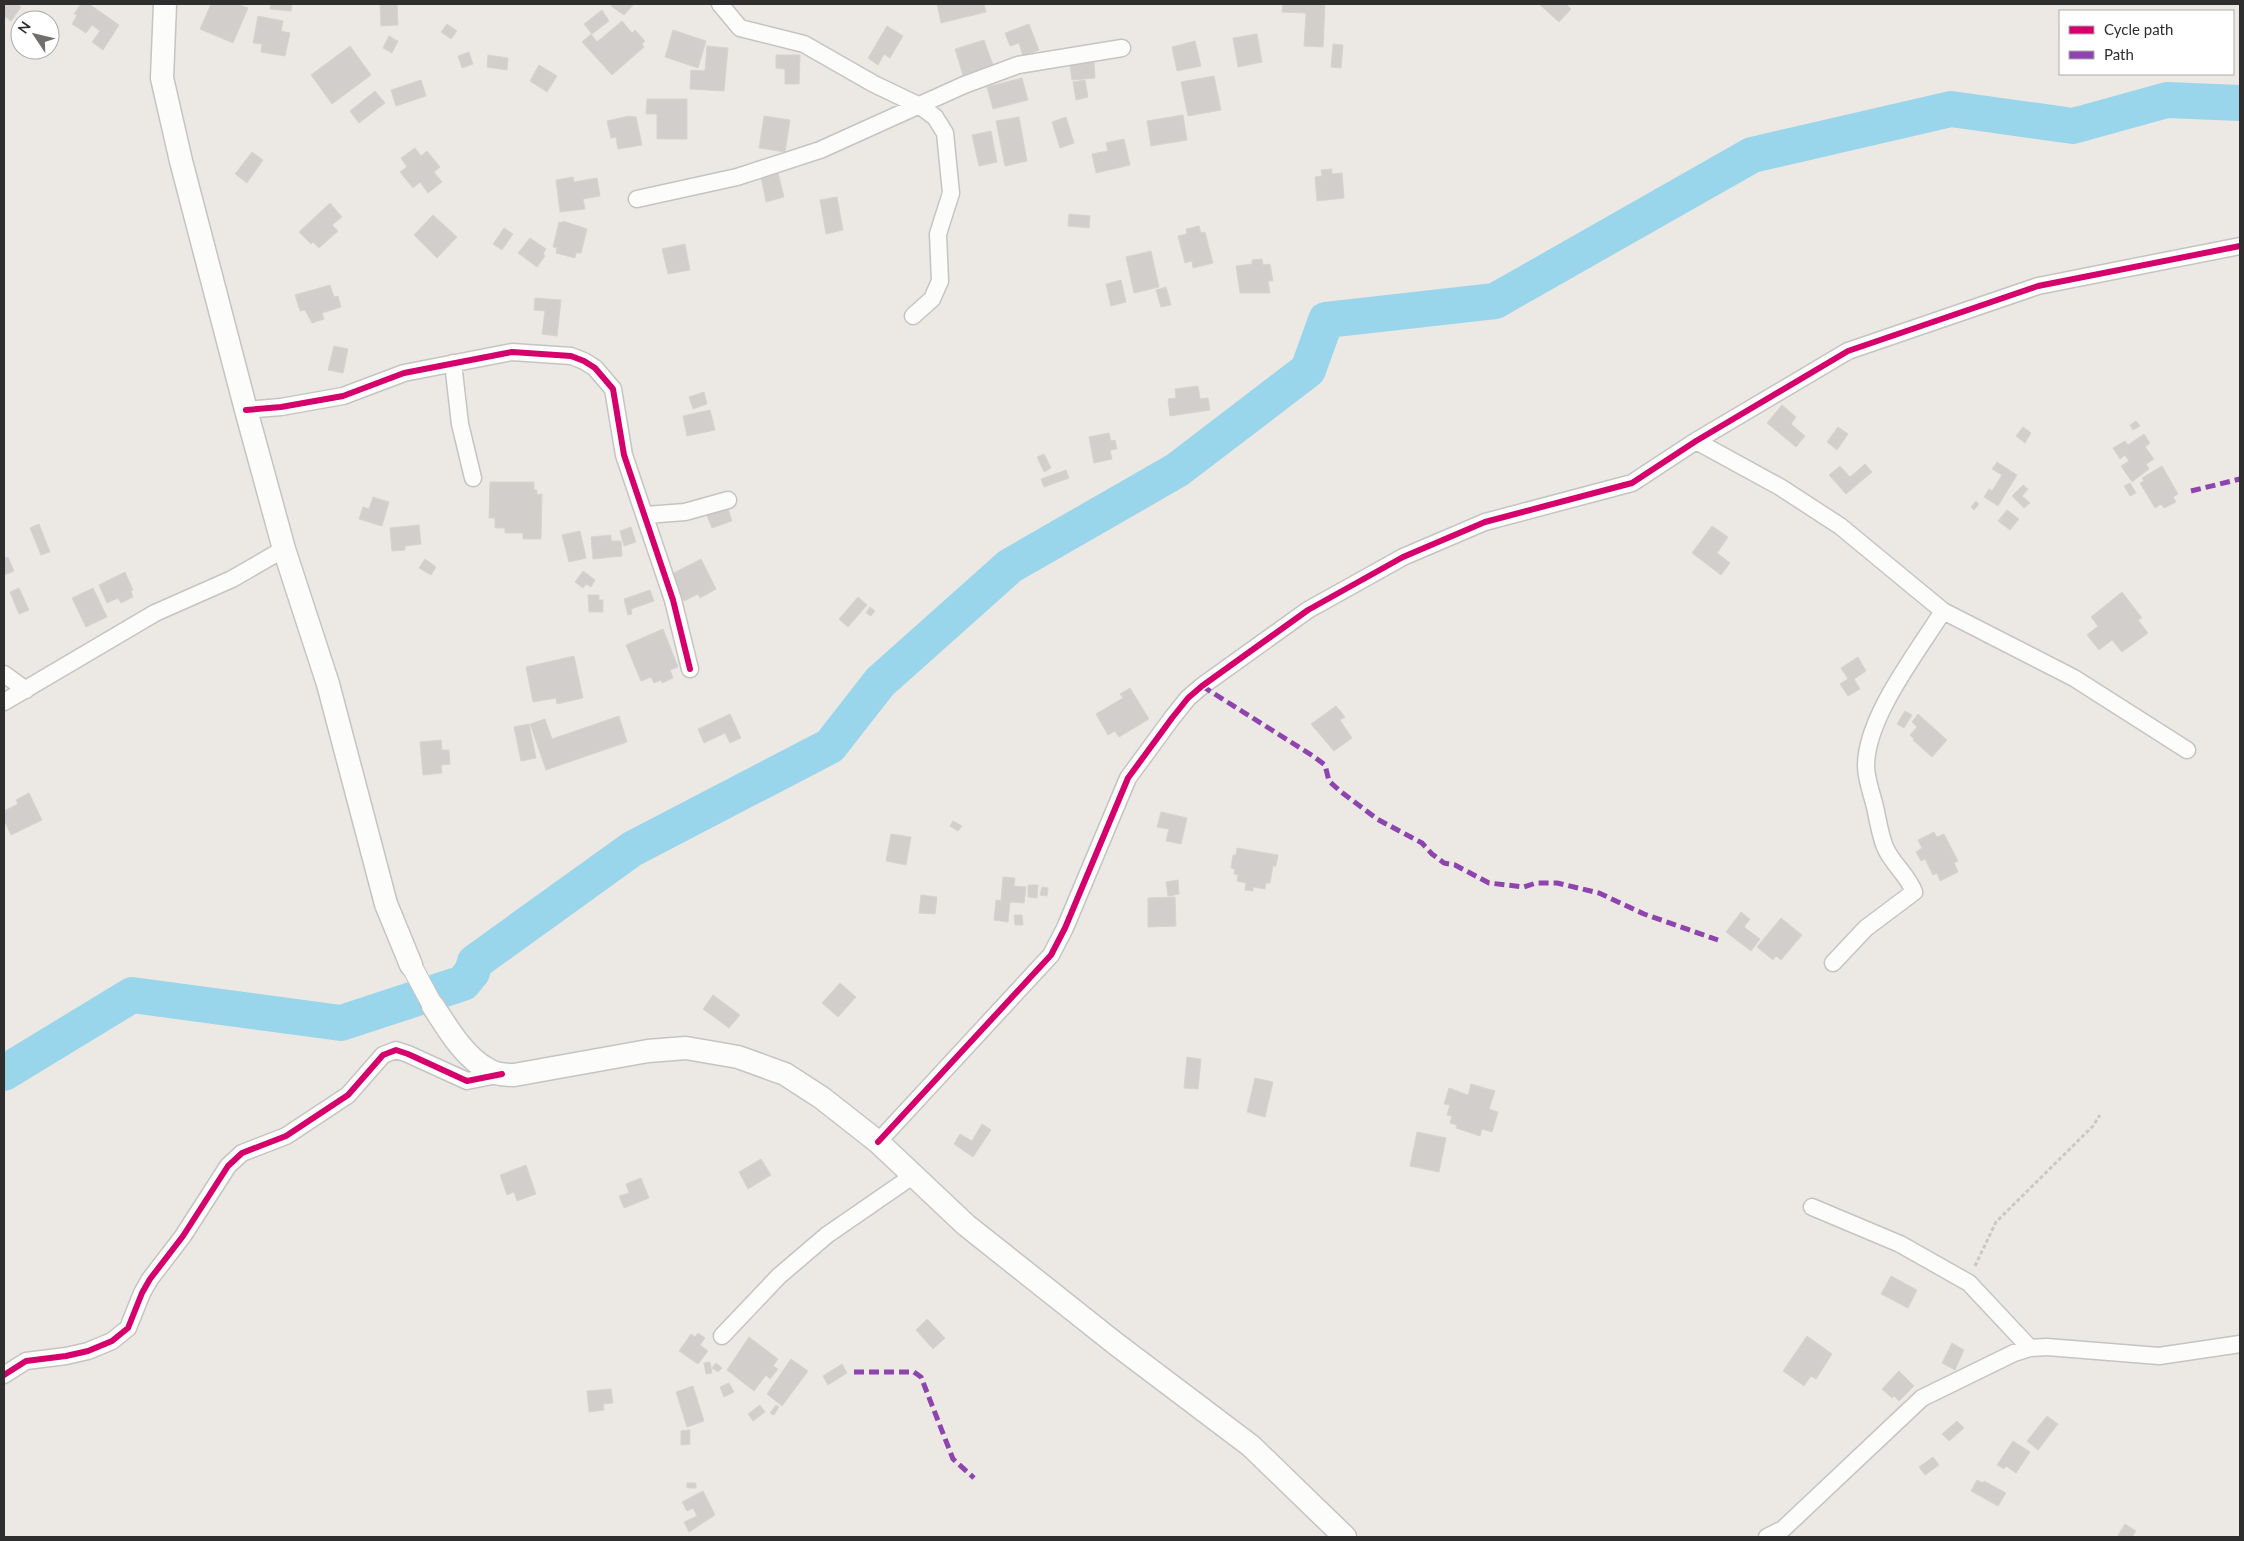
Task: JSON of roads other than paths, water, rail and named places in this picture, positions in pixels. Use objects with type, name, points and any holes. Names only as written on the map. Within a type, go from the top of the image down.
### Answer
[{"type":"main road","points":[[165,4],[162,78],[181,162],[284,549],[328,684],[386,904],[411,965]]},
{"type":"main road","points":[[433,1006],[452,1034],[469,1054],[486,1069],[502,1074],[514,1076],[648,1051],[686,1048],[738,1057],[785,1074],[822,1098],[878,1142],[966,1225],[1116,1344],[1251,1446],[1345,1537]]},
{"type":"street","points":[[720,4],[740,28],[804,44],[874,84],[920,106],[935,118],[945,133],[951,193],[938,234],[940,281],[932,299],[913,316]]},
{"type":"street","points":[[637,199],[737,177],[820,150],[964,85],[1018,65],[1122,48]]},
{"type":"street","points":[[878,1142],[1051,954],[1065,928],[1128,778],[1172,718],[1195,692],[1308,610],[1403,558],[1485,522],[1632,483],[1696,442],[1848,351],[2038,286],[2240,246]]},
{"type":"street","points":[[246,410],[281,407],[343,396],[404,373],[512,352],[571,356],[595,368],[613,389],[624,455],[646,515],[673,600],[690,669]]},
{"type":"street","points":[[452,363],[460,424],[473,478]]},
{"type":"street","points":[[1696,442],[1780,487],[1840,526],[1943,611],[2074,678],[2187,750]]},
{"type":"street","points":[[646,515],[685,512],[728,500]]},
{"type":"street","points":[[4,702],[155,613],[232,579],[284,549]]},
{"type":"street","points":[[1833,963],[1866,928],[1914,892],[1909,881],[1886,849],[1881,836],[1866,769],[1867,753],[1869,740],[1886,702],[1943,611]]},
{"type":"street","points":[[4,674],[26,690]]},
{"type":"street","points":[[411,965],[433,1006]]},
{"type":"street","points":[[4,1374],[26,1361],[88,1351],[112,1341],[128,1328],[150,1279],[184,1236],[228,1166],[242,1153],[286,1136],[348,1095],[382,1055],[396,1050],[468,1081],[502,1074]]},
{"type":"street","points":[[722,1336],[779,1276],[826,1235],[914,1175]]},
{"type":"street","points":[[1812,1207],[1900,1244],[1969,1284],[2030,1348]]},
{"type":"street","points":[[1767,1537],[1783,1529],[1922,1398],[2014,1353],[2030,1348],[2159,1356],[2240,1344]]},
{"type":"waterway","points":[[4,1073],[132,995],[341,1023],[463,983],[472,972],[475,962],[632,849],[830,746],[880,682],[1010,566],[1177,470],[1308,370],[1326,320],[1495,301],[1752,155],[1951,109],[2073,126],[2167,100],[2240,103]]}]
